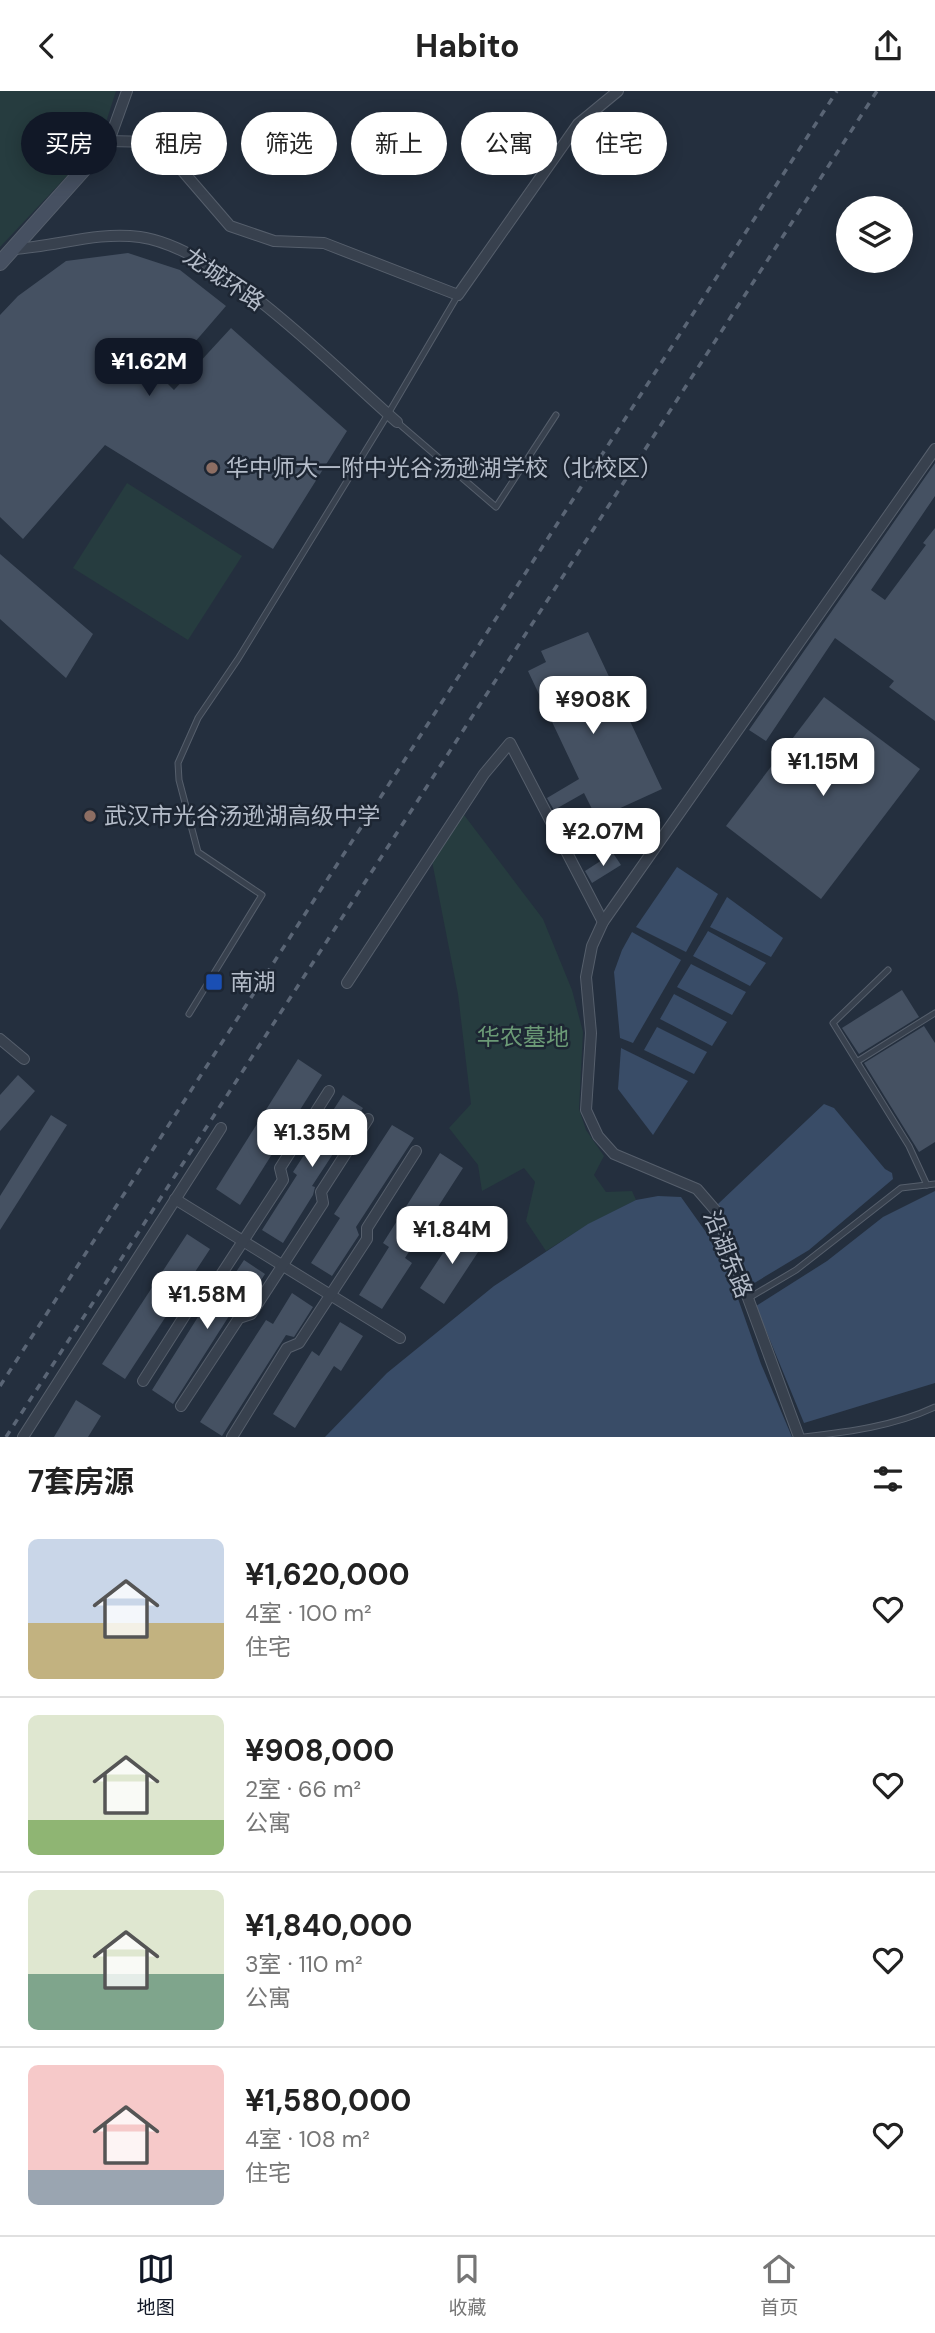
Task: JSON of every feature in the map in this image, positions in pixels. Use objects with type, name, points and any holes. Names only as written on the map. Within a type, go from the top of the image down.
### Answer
[{"type":"street","points":[[117,119],[127,91]]},
{"type":"street","points":[[117,141],[152,142],[174,160],[230,226],[274,241],[324,243],[458,295],[578,124],[618,91]]},
{"type":"street","points":[[0,264],[79,175]]},
{"type":"street","name":"龙城环路","points":[[13,249],[115,235],[159,240],[188,251],[267,307],[392,418]]},
{"type":"street","name":"沿湖东路","points":[[801,1437],[716,1211],[697,1189],[614,1154],[598,1136],[586,1111],[591,1033],[586,977],[592,946],[603,922],[935,449]]},
{"type":"street","points":[[346,983],[484,774],[510,743],[603,922]]},
{"type":"street","points":[[0,1039],[23,1059]]},
{"type":"street","points":[[143,1381],[201,1290],[215,1284],[243,1241],[282,1180],[280,1168],[329,1091]]},
{"type":"street","points":[[181,1406],[239,1318],[251,1314],[323,1202],[321,1192],[368,1119]]},
{"type":"street","points":[[23,1437],[221,1128]]},
{"type":"street","points":[[232,1437],[231,1434],[286,1348],[299,1343],[331,1295],[367,1239],[366,1228],[416,1151]]},
{"type":"street","points":[[175,1199],[400,1338]]},
{"type":"lane","points":[[190,1014],[262,895],[198,852],[179,780],[178,763],[198,718],[392,418],[458,295]]},
{"type":"lane","points":[[392,418],[496,507],[556,415]]},
{"type":"lane","points":[[888,970],[833,1023],[909,1146],[926,1185]]},
{"type":"lane","points":[[858,1061],[935,1013]]},
{"type":"lane","points":[[747,1299],[796,1270],[901,1188],[935,1184]]},
{"type":"lane","points":[[801,1437],[850,1432],[922,1414],[935,1407]]},
{"type":"green space","points":[[0,91],[116,91],[109,112],[21,112],[21,175],[68,175],[0,247]]},
{"type":"green space","points":[[127,483],[242,556],[188,640],[73,568]]},
{"type":"green space","name":"华农墓地","points":[[458,807],[543,919],[572,990],[583,1032],[579,1109],[586,1130],[604,1156],[594,1175],[606,1192],[632,1191],[636,1200],[589,1224],[546,1251],[526,1221],[535,1182],[524,1168],[482,1191],[478,1165],[449,1128],[471,1104],[458,994],[431,856]]},
{"type":"water","points":[[677,867],[718,894],[686,952],[636,927]]},
{"type":"water","points":[[727,897],[783,938],[771,957],[710,927]]},
{"type":"water","points":[[708,931],[766,963],[750,986],[693,956]]},
{"type":"water","points":[[632,932],[681,960],[633,1043],[620,1038],[614,972]]},
{"type":"water","points":[[691,964],[746,992],[732,1015],[677,987]]},
{"type":"water","points":[[674,994],[727,1022],[712,1046],[660,1019]]},
{"type":"water","points":[[657,1027],[707,1052],[694,1074],[644,1050]]},
{"type":"water","points":[[621,1048],[688,1081],[653,1135],[618,1089]]},
{"type":"water","points":[[824,1104],[834,1108],[885,1169],[892,1173],[893,1179],[809,1250],[746,1288],[718,1204]]},
{"type":"water","points":[[935,1191],[935,1383],[804,1423],[756,1306],[827,1261],[883,1217]]},
{"type":"water","points":[[658,1196],[681,1197],[723,1256],[761,1364],[792,1437],[325,1437],[387,1373],[494,1286],[588,1224],[636,1200]]},
{"type":"building","points":[[128,253],[180,270],[226,306],[163,379],[174,390],[231,328],[347,431],[273,549],[105,445],[23,539],[0,517],[0,315],[18,296],[66,261]]},
{"type":"building","points":[[935,463],[935,496],[871,590],[885,600],[926,545],[923,543],[935,528],[935,721],[889,687],[894,681],[835,638],[766,741],[749,730]]},
{"type":"building","points":[[0,554],[93,634],[66,678],[0,619]]},
{"type":"building","points":[[588,632],[662,789],[616,810],[633,845],[623,850],[611,825],[574,848],[568,838],[597,819],[584,793],[554,810],[547,798],[579,779],[528,671],[546,662],[541,651]]},
{"type":"building","points":[[824,697],[920,769],[821,899],[726,826]]},
{"type":"building","points":[[613,853],[621,865],[592,883],[585,871]]},
{"type":"building","points":[[902,990],[919,1017],[859,1054],[842,1028]]},
{"type":"building","points":[[924,1026],[935,1043],[935,1142],[919,1152],[864,1063]]},
{"type":"building","points":[[298,1059],[322,1075],[240,1205],[216,1189]]},
{"type":"building","points":[[18,1075],[35,1091],[0,1131],[0,1095]]},
{"type":"building","points":[[343,1095],[363,1108],[312,1186],[315,1187],[313,1195],[283,1243],[262,1230],[297,1175],[293,1172]]},
{"type":"building","points":[[51,1115],[67,1125],[0,1230],[0,1196]]},
{"type":"building","points":[[392,1125],[414,1138],[356,1227],[359,1235],[332,1276],[311,1263],[340,1218],[334,1214]]},
{"type":"building","points":[[440,1153],[463,1168],[405,1258],[412,1263],[382,1309],[359,1295],[389,1247],[383,1243]]},
{"type":"building","points":[[460,1227],[484,1243],[444,1304],[420,1288]]},
{"type":"building","points":[[187,1234],[210,1249],[125,1379],[102,1364]]},
{"type":"building","points":[[244,1260],[265,1274],[243,1308],[236,1305],[173,1404],[152,1390],[213,1293],[222,1293]]},
{"type":"building","points":[[292,1293],[313,1307],[294,1337],[286,1335],[222,1436],[200,1422],[266,1320],[273,1324]]},
{"type":"building","points":[[340,1322],[363,1336],[341,1371],[334,1366],[295,1428],[273,1414],[312,1351],[319,1356]]},
{"type":"building","points":[[76,1400],[101,1416],[88,1437],[54,1437]]},
{"type":"railway","points":[[0,1386],[837,91]]},
{"type":"railway","points":[[6,1437],[877,91]]},
{"type":"place","name":"华中师大一附中光谷汤逊湖学校（北校区）","points":[[212,468]]},
{"type":"place","name":"武汉市光谷汤逊湖高级中学","points":[[90,816]]},
{"type":"place","name":"南湖","points":[[214,982]]}]
